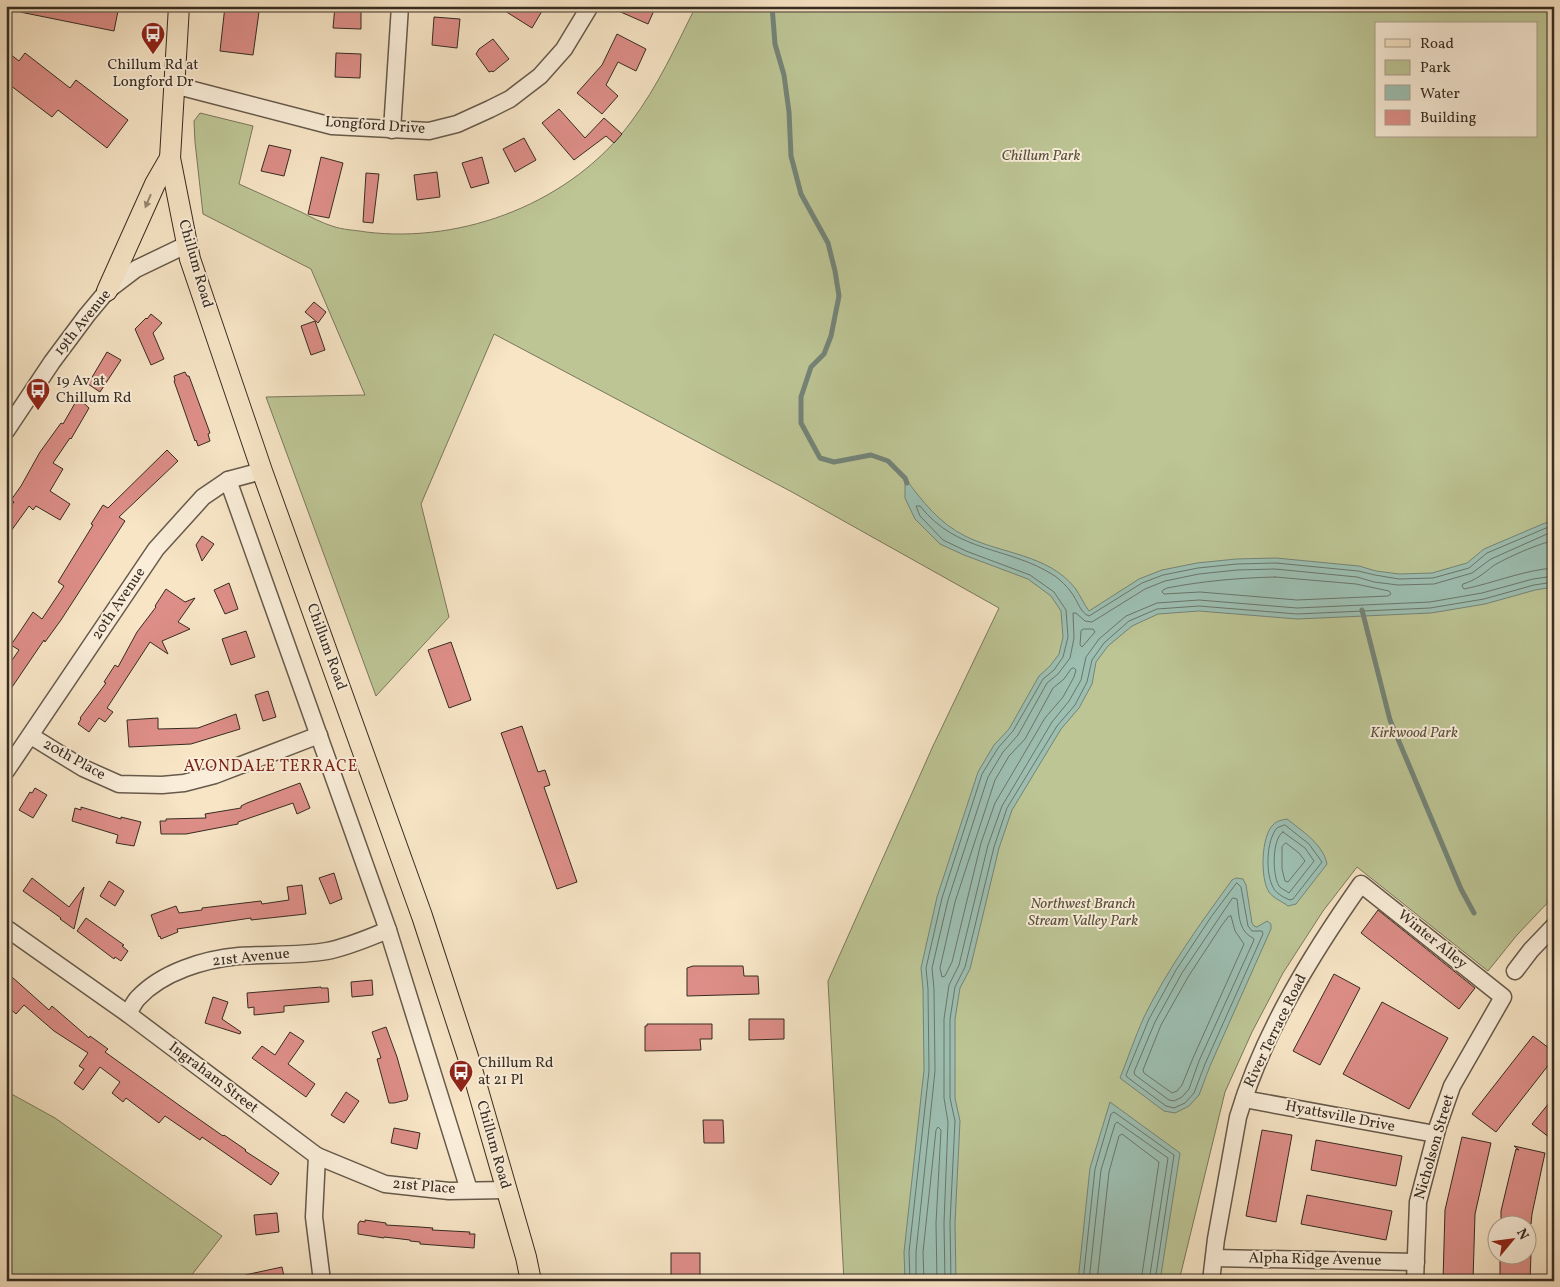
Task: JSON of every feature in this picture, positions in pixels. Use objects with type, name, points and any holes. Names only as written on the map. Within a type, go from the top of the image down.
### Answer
[{"type":"main road","name":"Chillum Road","points":[[179,6],[170,158],[186,245],[262,471],[422,916],[471,1066],[526,1257],[531,1281]]},
{"type":"main road","points":[[107,291],[155,184],[170,158]]},
{"type":"street","points":[[392,130],[400,6]]},
{"type":"street","name":"Longford Drive","points":[[174,85],[332,126],[429,131],[457,124],[510,99],[540,76],[564,49],[590,6]]},
{"type":"street","name":"19th Avenue","points":[[6,431],[52,362],[107,291],[136,269],[186,245]]},
{"type":"street","name":"20th Avenue","points":[[6,771],[156,548],[203,497],[228,480],[262,471]]},
{"type":"street","points":[[228,480],[388,930],[469,1190]]},
{"type":"street","name":"20th Place","points":[[31,736],[83,768],[119,784],[162,786],[184,783],[215,775],[319,735]]},
{"type":"street","name":"Winter Alley","points":[[1362,884],[1503,996]]},
{"type":"street","name":"River Terrace Road","points":[[1211,1281],[1238,1117],[1260,1056],[1314,954],[1362,884]]},
{"type":"street","points":[[1515,971],[1531,950],[1554,926]]},
{"type":"street","name":"Ingraham Street","points":[[6,928],[128,1014],[317,1156]]},
{"type":"street","name":"21st Avenue","points":[[128,1014],[137,999],[151,986],[186,969],[211,961],[238,956],[325,951],[346,947],[388,930]]},
{"type":"street","name":"Nicholson Street","points":[[1415,1281],[1418,1202],[1436,1134],[1452,1086],[1503,996]]},
{"type":"street","name":"Hyattsville Drive","points":[[1244,1099],[1436,1134]]},
{"type":"street","points":[[317,1156],[314,1216],[322,1281]]},
{"type":"street","name":"21st Place","points":[[317,1156],[385,1184],[449,1191],[506,1190]]},
{"type":"street","name":"Alpha Ridge Avenue","points":[[1214,1258],[1416,1262]]},
{"type":"green space","name":"Northwest Branch Stream Valley Park","points":[[696,6],[1554,6],[1554,896],[1517,935],[1488,971],[1357,867],[1323,911],[1283,973],[1252,1032],[1225,1092],[1179,1281],[844,1281],[828,981],[933,746],[999,608],[792,492],[494,334],[421,504],[449,617],[376,696],[266,397],[365,395],[311,269],[203,214],[194,121],[200,113],[253,126],[239,184],[320,222],[340,228],[366,232],[403,234],[440,231],[477,224],[513,212],[547,195],[578,175],[607,150],[631,122],[674,51]]},
{"type":"green space","points":[[6,1091],[55,1118],[222,1236],[187,1281],[6,1281]]},
{"type":"water","points":[[905,478],[925,503],[947,525],[979,542],[1038,561],[1051,568],[1075,588],[1089,611],[1139,579],[1162,570],[1197,563],[1236,559],[1276,558],[1359,566],[1376,571],[1399,574],[1432,573],[1467,563],[1484,549],[1545,523],[1554,522],[1554,587],[1535,590],[1485,604],[1431,613],[1297,619],[1199,611],[1158,614],[1132,626],[1108,646],[1096,662],[1092,684],[1079,708],[1061,729],[1012,810],[999,848],[970,969],[960,988],[955,1019],[955,1098],[960,1121],[955,1223],[956,1281],[905,1281],[904,1252],[924,1070],[921,968],[937,897],[978,772],[994,745],[1009,729],[1039,676],[1059,654],[1063,637],[1061,611],[1051,596],[1028,579],[940,544],[915,519],[905,498]]},
{"type":"water","points":[[1287,819],[1317,844],[1327,864],[1296,904],[1288,906],[1269,892],[1263,868],[1264,848],[1269,831],[1279,821]]},
{"type":"water","points":[[1236,878],[1243,879],[1246,885],[1254,926],[1257,927],[1267,921],[1271,924],[1271,929],[1199,1095],[1189,1106],[1175,1113],[1164,1111],[1120,1078],[1144,1017],[1163,981],[1208,913],[1232,880]]},
{"type":"water","points":[[1110,1102],[1180,1153],[1160,1281],[1078,1281],[1090,1168]]},
{"type":"building","points":[[20,6],[119,6],[114,31],[20,12]]},
{"type":"building","points":[[225,6],[251,6],[250,11],[259,12],[253,55],[220,51]]},
{"type":"building","points":[[335,6],[361,6],[361,29],[333,28]]},
{"type":"building","points":[[497,6],[545,6],[532,28]]},
{"type":"building","points":[[607,6],[656,6],[648,24]]},
{"type":"building","points":[[434,17],[460,19],[457,48],[432,45]]},
{"type":"building","points":[[617,34],[646,49],[636,71],[618,62],[606,85],[618,96],[602,114],[577,93],[602,65]]},
{"type":"building","points":[[493,39],[509,59],[493,72],[489,72],[476,54],[479,49]]},
{"type":"building","points":[[6,51],[19,61],[25,53],[70,88],[76,80],[128,120],[107,148],[58,110],[52,117],[6,82]]},
{"type":"building","points":[[336,53],[361,54],[360,78],[335,77]]},
{"type":"building","points":[[559,109],[585,138],[604,118],[622,134],[614,143],[606,136],[574,160],[542,123]]},
{"type":"building","points":[[524,138],[536,160],[515,172],[503,149]]},
{"type":"building","points":[[269,145],[291,150],[284,176],[261,171]]},
{"type":"building","points":[[321,157],[343,163],[329,218],[308,214]]},
{"type":"building","points":[[482,157],[489,183],[471,188],[462,163]]},
{"type":"building","points":[[437,172],[440,197],[417,200],[414,175]]},
{"type":"building","points":[[366,173],[379,174],[373,223],[363,222]]},
{"type":"building","points":[[314,302],[326,312],[318,323],[305,312]]},
{"type":"building","points":[[151,314],[162,323],[153,333],[164,359],[151,365],[135,329]]},
{"type":"building","points":[[315,321],[325,350],[311,355],[301,326]]},
{"type":"building","points":[[107,352],[121,360],[100,392],[88,384]]},
{"type":"building","points":[[185,372],[189,376],[210,433],[208,434],[210,441],[198,446],[174,381],[174,376]]},
{"type":"building","points":[[78,398],[89,408],[71,439],[53,463],[63,469],[50,491],[70,504],[60,520],[36,506],[33,510],[29,506],[6,538],[6,512],[14,502],[11,500],[40,452],[61,423],[63,424]]},
{"type":"building","points":[[167,450],[178,461],[119,517],[125,521],[61,620],[45,642],[44,640],[6,696],[6,669],[19,650],[11,645],[33,612],[42,619],[64,586],[58,582],[103,505],[108,508]]},
{"type":"building","points":[[202,536],[214,544],[202,561],[196,545]]},
{"type":"building","points":[[229,583],[238,609],[225,614],[214,590]]},
{"type":"building","points":[[166,589],[185,602],[195,598],[178,622],[190,629],[162,641],[168,654],[150,642],[107,708],[113,712],[105,722],[99,718],[89,732],[78,724],[80,718],[106,683],[104,682],[115,665],[118,667],[137,632],[156,607]]},
{"type":"building","points":[[246,631],[255,657],[231,665],[222,639]]},
{"type":"building","points":[[451,642],[471,700],[449,708],[428,650]]},
{"type":"building","points":[[268,691],[276,717],[263,721],[255,695]]},
{"type":"building","points":[[236,714],[240,729],[191,744],[129,747],[127,720],[158,718],[158,729],[198,728]]},
{"type":"building","points":[[522,726],[538,772],[545,770],[550,785],[544,787],[577,882],[557,889],[501,733]]},
{"type":"building","points":[[300,783],[310,808],[297,814],[293,803],[238,822],[238,824],[186,834],[161,834],[160,821],[166,821],[166,819],[206,818],[205,814],[241,808],[241,806],[247,803]]},
{"type":"building","points":[[35,788],[47,795],[33,818],[19,810],[30,792],[32,793]]},
{"type":"building","points":[[81,807],[121,819],[121,817],[141,822],[134,846],[116,843],[118,835],[72,821],[75,808],[81,810]]},
{"type":"building","points":[[334,873],[342,899],[330,904],[319,878]]},
{"type":"building","points":[[32,878],[69,907],[84,887],[74,929],[23,891]]},
{"type":"building","points":[[109,881],[124,891],[115,906],[100,896]]},
{"type":"building","points":[[302,885],[306,914],[251,920],[251,918],[177,929],[178,932],[161,939],[151,915],[176,906],[179,913],[202,910],[202,908],[261,901],[262,904],[289,900],[287,887]]},
{"type":"building","points":[[1378,910],[1475,988],[1459,1009],[1361,933]]},
{"type":"building","points":[[86,918],[124,945],[122,946],[128,951],[121,961],[115,957],[114,959],[77,931]]},
{"type":"building","points":[[693,966],[743,966],[744,976],[758,976],[759,994],[687,996],[687,968]]},
{"type":"building","points":[[1334,974],[1360,988],[1320,1065],[1293,1051]]},
{"type":"building","points":[[12,977],[49,1010],[52,1006],[89,1038],[90,1036],[108,1049],[105,1052],[223,1136],[279,1173],[271,1185],[202,1137],[200,1140],[165,1116],[159,1123],[126,1098],[123,1102],[112,1093],[120,1082],[100,1067],[83,1090],[74,1083],[84,1069],[79,1066],[88,1053],[54,1031],[24,1005],[16,1014],[6,1005],[6,983]]},
{"type":"building","points":[[372,980],[373,995],[352,997],[351,982]]},
{"type":"building","points":[[328,988],[329,1002],[284,1006],[284,1012],[254,1015],[254,1007],[248,1008],[247,993]]},
{"type":"building","points":[[213,997],[228,1002],[222,1019],[241,1032],[240,1034],[205,1023]]},
{"type":"building","points":[[1382,1002],[1448,1038],[1409,1109],[1343,1074]]},
{"type":"building","points":[[749,1019],[784,1019],[784,1039],[749,1040]]},
{"type":"building","points":[[647,1024],[712,1024],[712,1039],[700,1039],[701,1050],[645,1051],[645,1026]]},
{"type":"building","points":[[386,1027],[408,1096],[407,1100],[394,1103],[389,1103],[377,1059],[381,1058],[372,1032]]},
{"type":"building","points":[[290,1032],[304,1041],[288,1064],[315,1084],[306,1097],[252,1058],[262,1046],[275,1055]]},
{"type":"building","points":[[1533,1036],[1554,1052],[1554,1058],[1496,1132],[1472,1114]]},
{"type":"building","points":[[346,1092],[359,1101],[344,1123],[331,1115]]},
{"type":"building","points":[[1554,1097],[1554,1141],[1532,1124]]},
{"type":"building","points":[[703,1120],[723,1120],[724,1143],[704,1143]]},
{"type":"building","points":[[394,1128],[420,1133],[417,1149],[391,1143]]},
{"type":"building","points":[[1262,1130],[1292,1135],[1276,1222],[1246,1216]]},
{"type":"building","points":[[1462,1137],[1491,1143],[1475,1214],[1473,1281],[1443,1281],[1445,1210]]},
{"type":"building","points":[[1316,1140],[1402,1156],[1396,1186],[1311,1170]]},
{"type":"building","points":[[1514,1146],[1545,1153],[1532,1214],[1501,1214],[1516,1149],[1519,1150]]},
{"type":"building","points":[[1307,1195],[1392,1211],[1386,1240],[1301,1224]]},
{"type":"building","points":[[277,1213],[279,1232],[256,1235],[254,1215]]},
{"type":"building","points":[[365,1220],[386,1223],[386,1225],[470,1232],[469,1234],[475,1234],[474,1248],[420,1244],[420,1242],[410,1240],[358,1234],[358,1224],[360,1221],[365,1222]]},
{"type":"building","points":[[671,1253],[700,1253],[700,1281],[671,1281]]},
{"type":"building","points":[[1500,1264],[1531,1264],[1530,1281],[1500,1281]]},
{"type":"building","points":[[282,1267],[285,1281],[246,1281],[245,1275]]},
{"type":"waterway","points":[[772,6],[775,44],[784,75],[789,112],[791,156],[801,194],[828,243],[839,296],[831,336],[824,354],[811,367],[801,397],[801,423],[820,458],[834,462],[871,455],[888,461],[905,478],[907,483]]},
{"type":"waterway","points":[[1362,610],[1390,720],[1461,889],[1474,913]]},
{"type":"place","name":"Chillum Rd at Longford Dr","points":[[153,55]]},
{"type":"place","name":"19 Av at Chillum Rd","points":[[38,411]]},
{"type":"place","name":"Chillum Rd at 21 Pl","points":[[461,1093]]},
{"type":"district","name":"AVONDALE TERRACE","points":[[271,767]]},
{"type":"park label","name":"Chillum Park","points":[[1041,156]]},
{"type":"park label","name":"Kirkwood Park","points":[[1414,733]]}]
